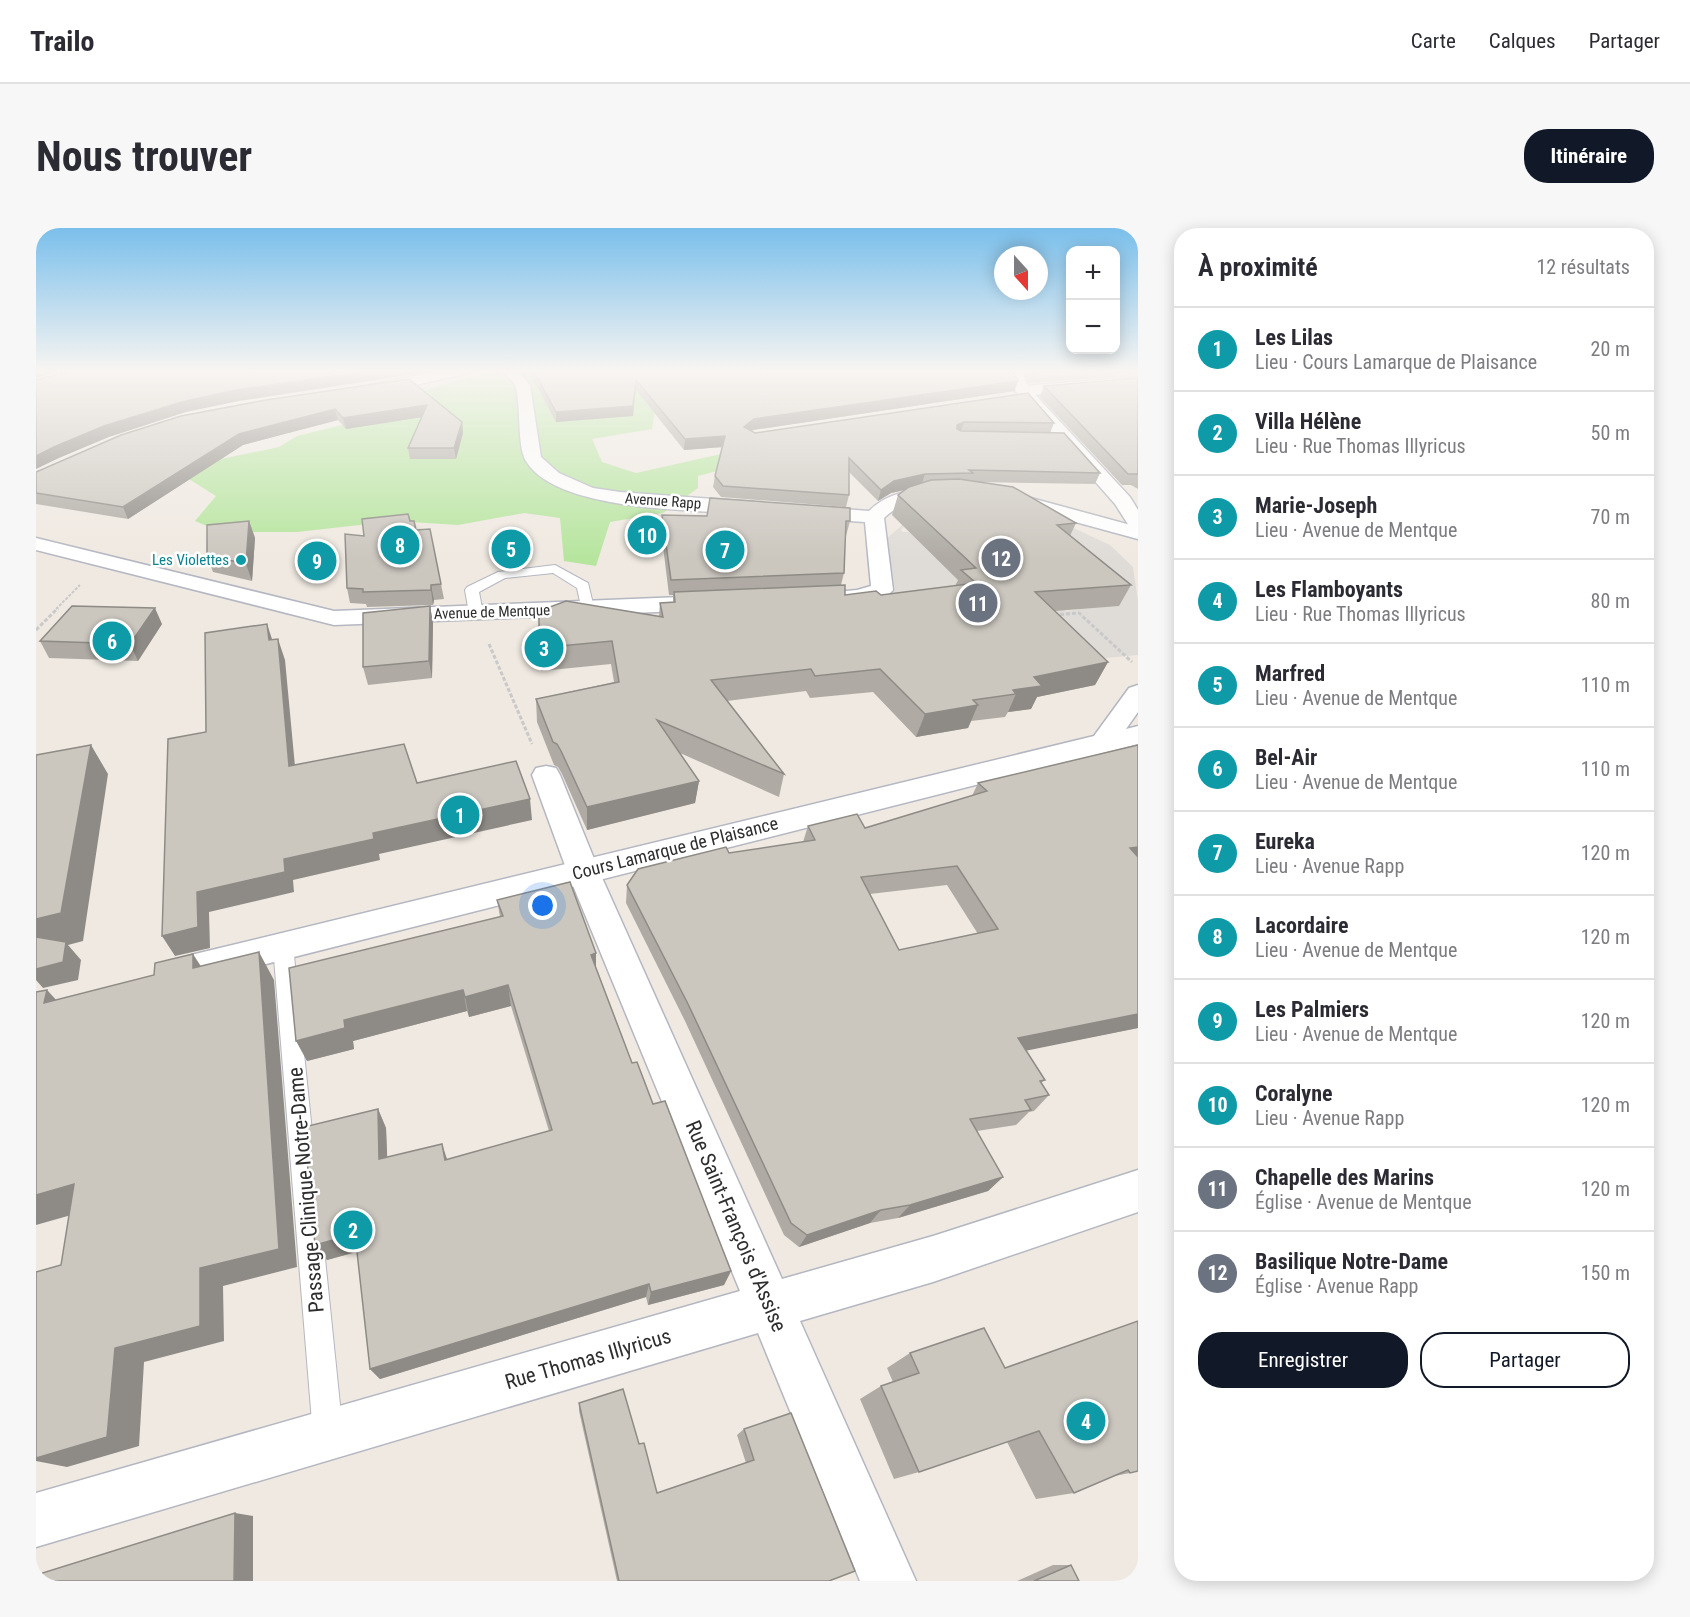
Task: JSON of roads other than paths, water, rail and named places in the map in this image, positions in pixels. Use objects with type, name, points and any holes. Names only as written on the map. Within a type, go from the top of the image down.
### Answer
[{"type":"street","name":"Avenue Rapp","points":[[530,433],[533,459],[553,477],[589,493],[874,517]]},
{"type":"street","points":[[1057,433],[1123,501],[1138,525]]},
{"type":"street","points":[[811,599],[858,597],[882,590],[874,517],[891,502],[913,495],[961,492]]},
{"type":"street","points":[[992,495],[1138,533]]},
{"type":"street","name":"Avenue de Mentque","points":[[36,544],[334,618],[728,602]]},
{"type":"street","points":[[1104,741],[1134,704]]},
{"type":"street","name":"Cours Lamarque de Plaisance","points":[[172,973],[1104,741],[1138,735]]},
{"type":"street","name":"Rue Saint-François d'Assise","points":[[546,776],[583,871],[888,1581]]},
{"type":"street","name":"Rue Thomas Illyricus","points":[[36,1520],[933,1259],[1138,1191]]},
{"type":"lane","points":[[477,613],[472,590],[502,575],[555,570],[583,586],[587,608]]},
{"type":"lane","name":"Passage Clinique Notre-Dame","points":[[283,946],[328,1434]]},
{"type":"place","name":"Coralyne","points":[[647,535]]},
{"type":"place","name":"Lacordaire","points":[[400,545]]},
{"type":"place","name":"Marfred","points":[[511,549]]},
{"type":"place","name":"Eureka","points":[[725,550]]},
{"type":"place","name":"Basilique Notre-Dame","points":[[1001,558]]},
{"type":"place","name":"Les Violettes","points":[[241,560]]},
{"type":"place","name":"Les Palmiers","points":[[317,561]]},
{"type":"place","name":"Chapelle des Marins","points":[[978,603]]},
{"type":"place","name":"Bel-Air","points":[[112,641]]},
{"type":"place","name":"Marie-Joseph","points":[[544,648]]},
{"type":"place","name":"Les Lilas","points":[[460,815]]},
{"type":"place","name":"Villa Hélène","points":[[353,1230]]},
{"type":"place","name":"Les Flamboyants","points":[[1086,1421]]}]
